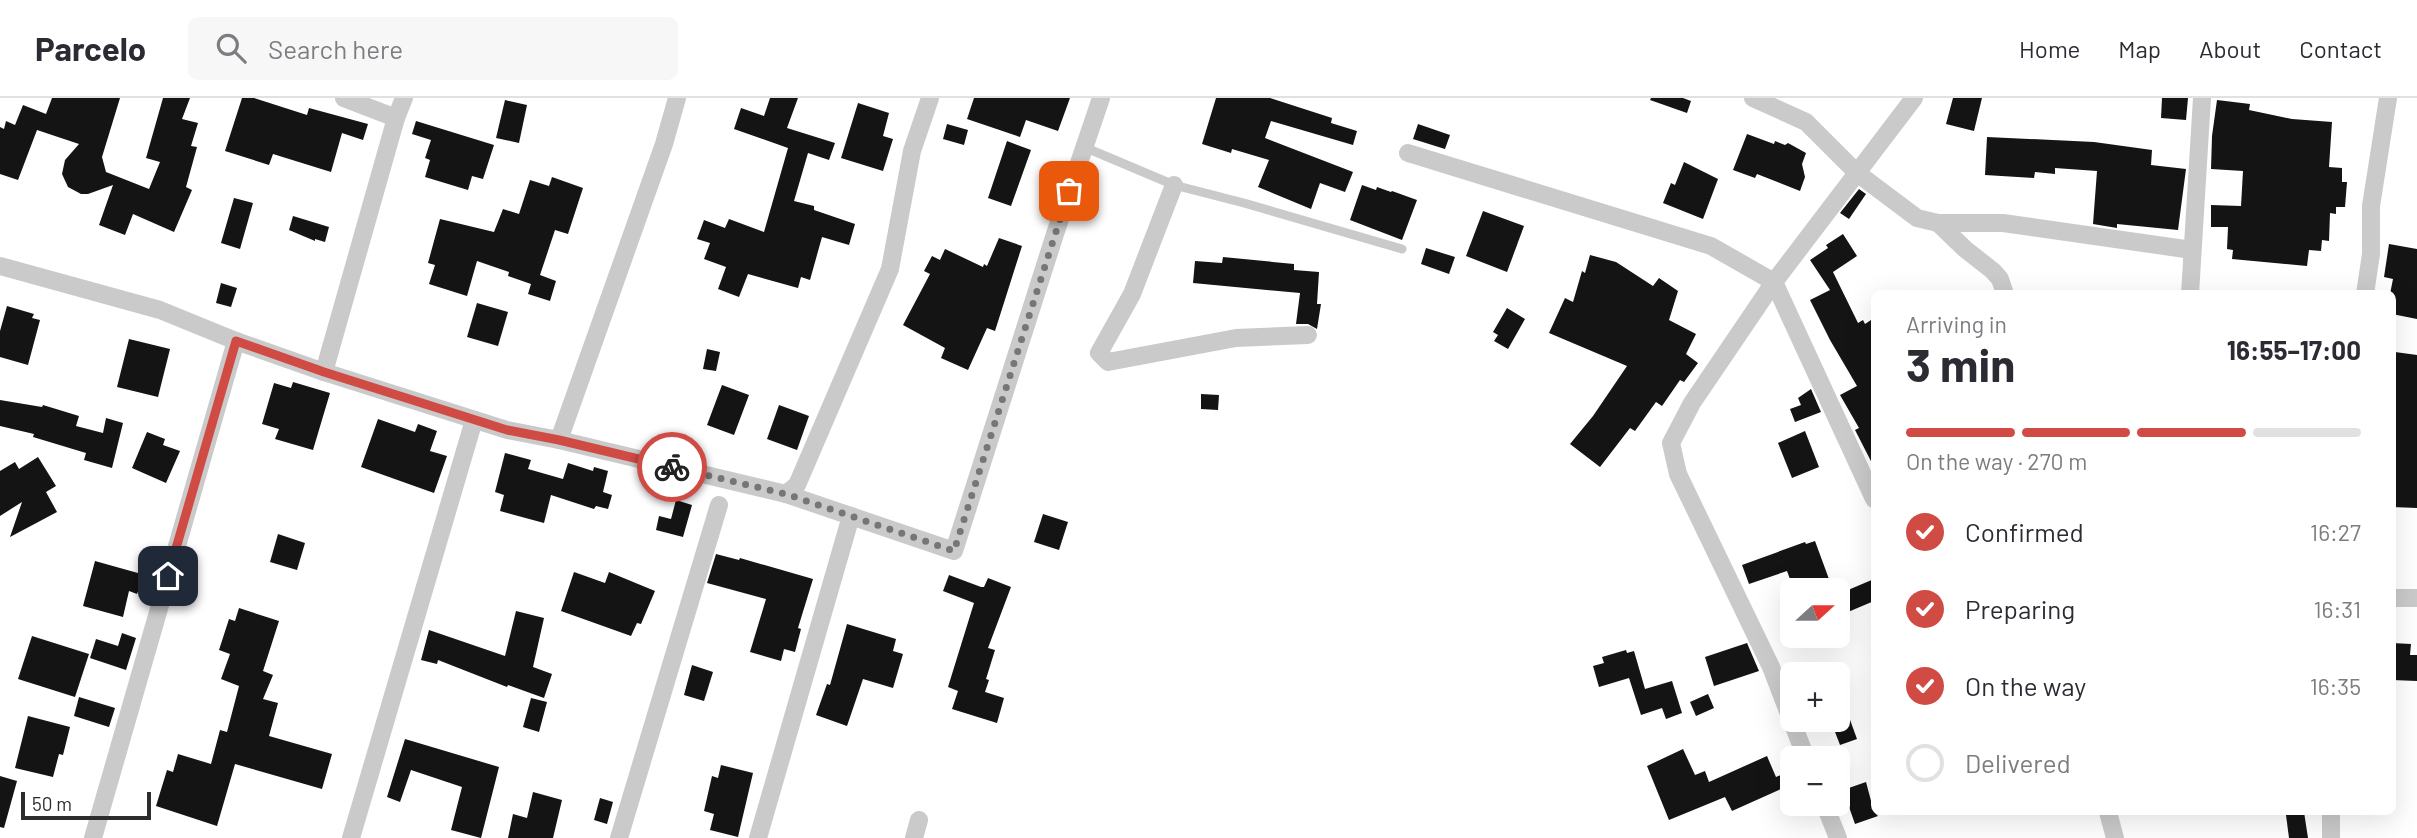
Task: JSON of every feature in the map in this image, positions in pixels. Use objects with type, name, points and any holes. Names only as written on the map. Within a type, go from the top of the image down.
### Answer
[{"type":"street","points":[[344,98],[396,118]]},
{"type":"street","points":[[324,372],[404,98]]},
{"type":"street","points":[[559,440],[664,144],[677,98]]},
{"type":"street","points":[[786,494],[797,485],[890,269],[912,151],[930,98]]},
{"type":"street","points":[[0,266],[160,310],[236,341],[324,372],[507,430],[786,494],[954,551],[1101,98]]},
{"type":"street","points":[[1753,98],[1806,122],[1857,173],[1917,218],[1938,223],[2003,223],[2192,250]]},
{"type":"street","points":[[1801,746],[1771,667],[1678,474],[1671,443],[1692,403],[1774,282],[1914,98]]},
{"type":"street","points":[[2190,290],[2202,98]]},
{"type":"street","points":[[2366,290],[2371,254],[2371,206],[2388,98]]},
{"type":"street","points":[[1408,153],[1711,247],[1774,282],[1871,492]]},
{"type":"street","points":[[1174,185],[1132,294],[1099,353],[1108,362],[1236,338],[1308,335]]},
{"type":"street","points":[[1938,223],[1993,271],[2004,290]]},
{"type":"street","points":[[93,838],[236,341]]},
{"type":"street","points":[[351,838],[474,420]]},
{"type":"street","points":[[619,838],[719,505]]},
{"type":"street","points":[[758,838],[851,516]]},
{"type":"street","points":[[2396,598],[2417,598]]},
{"type":"street","points":[[2109,815],[2115,838]]},
{"type":"street","points":[[2331,815],[2331,838]]},
{"type":"street","points":[[1829,816],[1838,838]]},
{"type":"street","points":[[914,838],[919,820]]},
{"type":"lane","points":[[1084,148],[1174,185],[1402,249]]},
{"type":"building","points":[[52,98],[120,98],[102,157],[106,172],[149,189],[160,162],[146,158],[163,98],[190,98],[182,119],[198,123],[191,146],[197,147],[186,187],[192,190],[174,232],[133,214],[125,235],[99,225],[113,185],[88,194],[81,194],[68,187],[62,174],[65,160],[79,144],[37,130],[18,180],[0,174],[0,127],[4,129],[6,121],[15,125],[23,105],[46,114]]},
{"type":"building","points":[[242,98],[254,98],[307,115],[309,108],[368,124],[363,140],[342,133],[331,172],[273,154],[269,165],[225,151]]},
{"type":"building","points":[[770,98],[798,98],[787,128],[835,143],[829,160],[808,153],[794,201],[814,206],[814,210],[855,224],[849,245],[822,237],[810,280],[801,277],[798,288],[748,274],[739,297],[718,289],[726,267],[704,259],[710,243],[697,239],[704,220],[725,228],[729,219],[764,232],[788,148],[734,129],[741,108],[764,116]]},
{"type":"building","points":[[974,98],[1070,98],[1058,131],[1026,120],[1020,137],[967,119]]},
{"type":"building","points":[[1216,98],[1270,98],[1332,118],[1331,123],[1357,131],[1353,145],[1271,121],[1265,138],[1353,172],[1345,192],[1320,183],[1311,209],[1258,187],[1269,160],[1232,149],[1231,153],[1202,144]]},
{"type":"building","points":[[1683,98],[1691,101],[1687,113],[1650,100]]},
{"type":"building","points":[[1953,98],[1982,98],[1974,131],[1946,124]]},
{"type":"building","points":[[2162,98],[2188,98],[2186,120],[2161,118]]},
{"type":"building","points":[[505,100],[527,105],[519,143],[496,138]]},
{"type":"building","points":[[2217,100],[2250,104],[2249,110],[2292,119],[2332,122],[2329,167],[2342,168],[2342,182],[2347,182],[2345,207],[2336,207],[2336,214],[2330,213],[2329,241],[2322,240],[2321,251],[2309,250],[2307,266],[2232,259],[2233,250],[2227,249],[2228,227],[2211,227],[2211,205],[2241,206],[2243,171],[2211,169]]},
{"type":"building","points":[[858,103],[889,113],[883,136],[893,139],[883,171],[841,158]]},
{"type":"building","points":[[416,121],[494,145],[483,179],[472,176],[468,190],[425,177],[430,160],[425,158],[431,140],[412,134]]},
{"type":"building","points":[[947,124],[968,130],[964,145],[943,139]]},
{"type":"building","points":[[1418,124],[1450,135],[1445,149],[1413,139]]},
{"type":"building","points":[[1747,134],[1774,144],[1775,141],[1785,145],[1788,143],[1806,153],[1802,164],[1805,177],[1800,191],[1757,174],[1755,178],[1733,170]]},
{"type":"building","points":[[1987,137],[2094,142],[2152,150],[2151,165],[2186,169],[2178,230],[2117,224],[2117,228],[2093,224],[2097,171],[2055,168],[2055,174],[2035,172],[2034,178],[1985,175]]},
{"type":"building","points":[[1007,141],[1031,150],[1011,206],[988,198]]},
{"type":"building","points":[[1684,162],[1718,179],[1703,219],[1663,203],[1671,183],[1675,185]]},
{"type":"building","points":[[552,177],[583,188],[568,234],[555,230],[540,275],[556,281],[550,301],[528,294],[531,284],[508,276],[509,272],[477,261],[467,296],[429,284],[435,265],[428,263],[440,219],[494,232],[503,209],[519,214],[530,180],[549,186]]},
{"type":"building","points":[[1362,185],[1376,190],[1377,187],[1392,191],[1417,200],[1402,240],[1350,220]]},
{"type":"building","points":[[1859,189],[1866,194],[1849,219],[1840,213]]},
{"type":"building","points":[[234,198],[253,203],[240,249],[221,243]]},
{"type":"building","points":[[1483,211],[1524,226],[1507,272],[1466,256]]},
{"type":"building","points":[[293,216],[329,227],[325,242],[315,241],[289,230]]},
{"type":"building","points":[[1843,234],[1857,256],[1833,272],[1858,323],[1863,320],[1865,324],[1871,320],[1871,461],[1855,430],[1859,428],[1840,395],[1857,386],[1810,300],[1830,290],[1810,260],[1828,248],[1826,245]]},
{"type":"building","points":[[999,238],[1022,246],[995,331],[987,328],[968,370],[941,358],[945,348],[903,325],[930,274],[924,271],[932,256],[940,260],[945,249],[983,267],[984,264],[987,266]]},
{"type":"building","points":[[2389,244],[2417,249],[2417,319],[2396,315],[2396,290],[2391,290],[2393,279],[2384,277]]},
{"type":"building","points":[[1426,248],[1455,257],[1449,274],[1421,264]]},
{"type":"building","points":[[1590,255],[1616,262],[1653,286],[1659,278],[1678,291],[1669,320],[1696,334],[1686,354],[1698,363],[1684,382],[1680,380],[1662,406],[1656,402],[1635,431],[1630,428],[1600,467],[1570,444],[1627,366],[1549,333],[1565,298],[1573,302]]},
{"type":"building","points":[[1223,257],[1294,264],[1294,270],[1319,272],[1317,304],[1321,304],[1317,329],[1308,324],[1296,324],[1300,293],[1193,283],[1195,261],[1222,263]]},
{"type":"building","points":[[221,283],[237,288],[231,307],[216,303]]},
{"type":"building","points":[[477,303],[508,312],[498,346],[467,337]]},
{"type":"building","points":[[7,306],[34,314],[32,318],[40,320],[28,365],[0,357],[0,331]]},
{"type":"building","points":[[1507,308],[1525,319],[1508,349],[1494,341],[1498,335],[1493,332]]},
{"type":"building","points":[[129,339],[170,349],[158,397],[117,387]]},
{"type":"building","points":[[707,349],[720,352],[716,371],[703,369]]},
{"type":"building","points":[[2396,352],[2417,355],[2417,508],[2396,507]]},
{"type":"building","points":[[293,382],[330,393],[313,450],[275,439],[279,429],[262,424],[274,383],[291,388]]},
{"type":"building","points":[[722,385],[749,395],[734,435],[707,425]]},
{"type":"building","points":[[1811,389],[1821,412],[1795,422],[1790,409],[1801,405],[1798,398]]},
{"type":"building","points":[[1201,394],[1219,395],[1218,410],[1201,409]]},
{"type":"building","points":[[0,400],[42,407],[43,405],[79,416],[76,426],[103,433],[106,418],[123,423],[112,468],[84,460],[86,453],[33,437],[34,434],[0,426]]},
{"type":"building","points":[[779,405],[809,416],[797,450],[767,439]]},
{"type":"building","points":[[378,419],[415,432],[418,424],[437,431],[430,451],[447,456],[434,493],[361,467]]},
{"type":"building","points":[[1805,431],[1819,467],[1792,478],[1778,443]]},
{"type":"building","points":[[147,432],[165,439],[163,445],[180,451],[166,483],[132,468]]},
{"type":"building","points":[[505,453],[531,460],[528,469],[563,479],[568,463],[593,471],[594,467],[608,471],[603,492],[612,495],[608,509],[596,506],[594,509],[551,495],[544,523],[500,511],[504,495],[495,492]]},
{"type":"building","points":[[38,457],[56,486],[46,492],[57,512],[10,537],[22,502],[0,516],[0,471],[15,462],[19,469]]},
{"type":"building","points":[[676,500],[692,505],[683,537],[656,530],[659,516],[671,519]]},
{"type":"building","points":[[1043,514],[1068,522],[1059,550],[1034,542]]},
{"type":"building","points":[[278,534],[305,543],[297,570],[270,562]]},
{"type":"building","points":[[1815,541],[1829,578],[1790,578],[1787,571],[1749,584],[1742,565],[1805,542]]},
{"type":"building","points":[[716,554],[739,560],[740,558],[813,579],[798,628],[801,629],[795,652],[784,649],[781,661],[750,652],[766,599],[707,583]]},
{"type":"building","points":[[95,561],[145,575],[137,594],[129,591],[123,617],[83,606]]},
{"type":"building","points":[[574,572],[605,583],[609,572],[655,591],[641,624],[637,623],[631,636],[561,611]]},
{"type":"building","points":[[949,575],[981,587],[984,587],[988,578],[1011,587],[988,648],[995,650],[985,692],[1004,698],[997,723],[952,709],[958,691],[948,687],[974,603],[943,591]]},
{"type":"building","points":[[1871,580],[1871,602],[1850,611],[1850,589]]},
{"type":"building","points":[[239,608],[279,621],[263,671],[273,675],[263,699],[278,703],[269,736],[332,754],[322,789],[235,764],[217,826],[156,806],[167,770],[173,772],[178,754],[211,764],[220,730],[227,732],[239,686],[221,679],[230,654],[219,650],[229,619],[235,621]]},
{"type":"building","points":[[516,611],[544,618],[533,667],[552,674],[544,698],[508,685],[507,687],[438,660],[437,664],[421,660],[429,630],[505,656]]},
{"type":"building","points":[[847,624],[896,639],[893,651],[903,654],[893,688],[863,679],[847,726],[816,715],[827,684],[830,685]]},
{"type":"building","points":[[122,633],[136,638],[126,670],[90,658],[96,639],[118,646]]},
{"type":"building","points":[[32,636],[89,654],[75,697],[18,679]]},
{"type":"building","points":[[1747,643],[1759,671],[1714,686],[1705,657]]},
{"type":"building","points":[[2396,643],[2411,644],[2410,655],[2417,655],[2417,681],[2396,680]]},
{"type":"building","points":[[1626,650],[1627,653],[1634,651],[1645,689],[1672,681],[1682,713],[1666,719],[1662,708],[1641,715],[1629,678],[1599,687],[1593,666],[1604,663],[1602,657]]},
{"type":"building","points":[[692,665],[713,672],[704,701],[684,695]]},
{"type":"building","points":[[1708,694],[1714,708],[1696,716],[1690,702]]},
{"type":"building","points":[[79,697],[115,708],[109,727],[74,716]]},
{"type":"building","points":[[531,698],[547,702],[539,732],[523,727]]},
{"type":"building","points":[[28,716],[70,727],[63,755],[59,754],[53,777],[15,768]]},
{"type":"building","points":[[1850,720],[1857,739],[1840,745],[1835,732],[1850,732]]},
{"type":"building","points":[[405,739],[499,767],[481,838],[451,830],[462,787],[411,770],[400,802],[387,797]]},
{"type":"building","points":[[1683,749],[1695,775],[1705,771],[1709,782],[1767,756],[1776,777],[1780,775],[1780,789],[1732,811],[1725,797],[1669,820],[1647,766]]},
{"type":"building","points":[[721,765],[753,773],[738,837],[710,830],[714,814],[704,811],[712,776],[718,778]]},
{"type":"building","points":[[0,776],[17,781],[4,828],[0,827]]},
{"type":"building","points":[[1866,782],[1871,801],[1871,815],[1878,816],[1855,824],[1850,810],[1850,788]]},
{"type":"building","points":[[533,792],[562,800],[553,838],[508,838],[513,814],[527,818]]},
{"type":"building","points":[[600,798],[613,802],[607,824],[594,820]]},
{"type":"building","points":[[2286,815],[2304,815],[2308,838],[2289,838]]},
{"type":"way so far","points":[[672,467],[786,494],[954,551],[1069,191]]},
{"type":"route","points":[[168,576],[236,341],[507,430],[672,467]]}]
